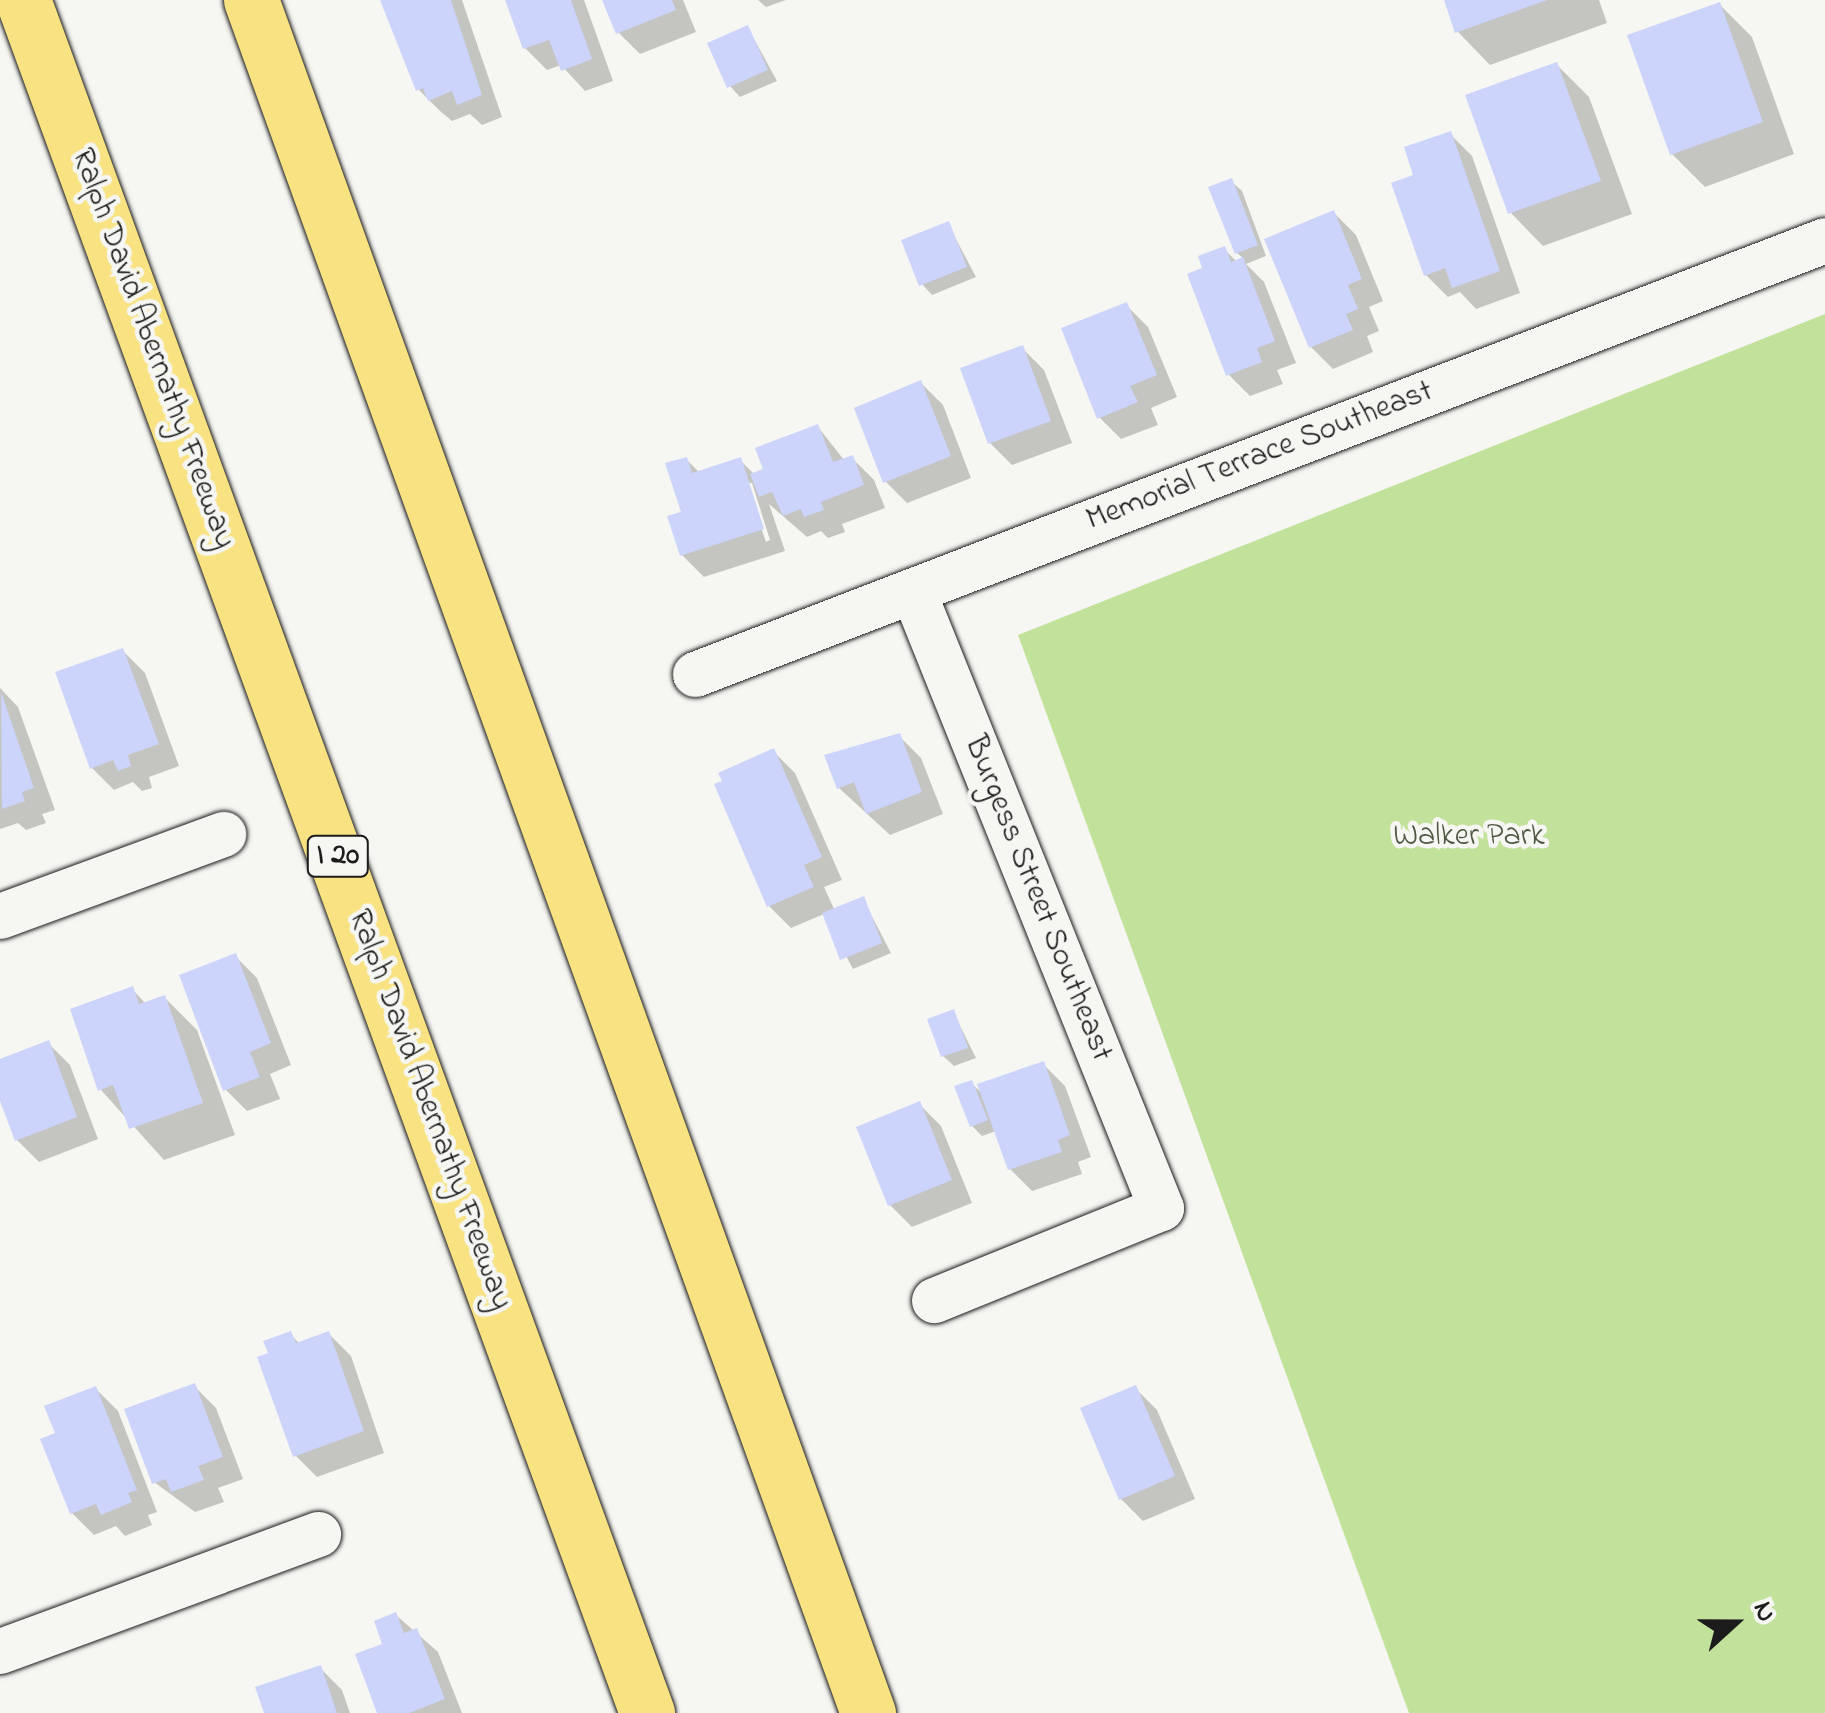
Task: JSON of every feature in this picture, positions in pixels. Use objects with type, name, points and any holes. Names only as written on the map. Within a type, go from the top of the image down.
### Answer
[{"type":"highway","name":"Ralph David Abernathy Freeway","points":[[23,0],[647,1713]]},
{"type":"highway","points":[[251,0],[868,1713]]},
{"type":"street","name":"Memorial Terrace Southeast","points":[[695,674],[1825,240]]},
{"type":"street","name":"Burgess Street Southeast","points":[[914,590],[1161,1208],[934,1300]]},
{"type":"street","points":[[0,916],[222,834]]},
{"type":"street","points":[[0,1652],[318,1534]]},
{"type":"green space","name":"Walker Park","points":[[1825,314],[1825,1713],[1409,1713],[1018,635]]},
{"type":"building","points":[[380,0],[451,0],[482,95],[457,105],[452,91],[428,101],[423,88],[416,91]]},
{"type":"building","points":[[505,0],[571,0],[592,59],[561,71],[549,40],[523,49]]},
{"type":"building","points":[[602,0],[672,0],[676,10],[616,34]]},
{"type":"building","points":[[1444,0],[1547,0],[1455,33]]},
{"type":"building","points":[[1720,2],[1763,122],[1670,155],[1627,35]]},
{"type":"building","points":[[748,25],[768,70],[727,88],[707,43]]},
{"type":"building","points":[[1557,62],[1601,181],[1508,214],[1465,95]]},
{"type":"building","points":[[1451,131],[1500,271],[1452,288],[1445,268],[1424,276],[1391,183],[1413,175],[1404,147]]},
{"type":"building","points":[[1232,178],[1258,245],[1235,254],[1208,187]]},
{"type":"building","points":[[1334,210],[1362,279],[1348,285],[1358,309],[1346,314],[1353,330],[1309,348],[1264,239]]},
{"type":"building","points":[[949,221],[967,267],[919,286],[901,240]]},
{"type":"building","points":[[1225,246],[1231,262],[1243,257],[1275,341],[1257,348],[1262,362],[1226,376],[1187,274],[1202,268],[1198,256]]},
{"type":"building","points":[[1127,302],[1157,375],[1130,386],[1138,402],[1097,419],[1061,328]]},
{"type":"building","points":[[1023,345],[1051,421],[988,444],[960,368]]},
{"type":"building","points":[[921,380],[951,456],[883,483],[854,408]]},
{"type":"building","points":[[818,424],[833,462],[853,455],[864,485],[821,502],[824,510],[804,517],[801,509],[783,516],[772,492],[759,497],[750,474],[763,469],[755,448]]},
{"type":"building","points":[[687,457],[692,473],[741,457],[764,529],[680,556],[667,516],[681,512],[665,463]]},
{"type":"building","points":[[123,648],[159,744],[128,755],[131,766],[118,771],[113,760],[90,769],[55,672]]},
{"type":"building","points":[[1,692],[34,788],[22,792],[25,801],[2,809]]},
{"type":"building","points":[[900,733],[922,792],[866,814],[854,782],[837,789],[824,755]]},
{"type":"building","points":[[774,748],[822,857],[804,865],[814,887],[767,907],[714,784],[722,781],[718,773]]},
{"type":"building","points":[[864,896],[882,943],[840,960],[822,913]]},
{"type":"building","points":[[236,953],[271,1043],[250,1052],[260,1077],[223,1091],[179,975]]},
{"type":"building","points":[[133,986],[139,1004],[165,995],[203,1103],[129,1129],[113,1085],[98,1091],[70,1009]]},
{"type":"building","points":[[954,1009],[968,1048],[941,1057],[927,1019]]},
{"type":"building","points":[[49,1040],[77,1117],[15,1141],[0,1101],[0,1059]]},
{"type":"building","points":[[1044,1061],[1070,1135],[1058,1140],[1062,1152],[1008,1170],[977,1084]]},
{"type":"building","points":[[972,1080],[988,1120],[970,1127],[954,1086]]},
{"type":"building","points":[[920,1101],[952,1180],[888,1206],[856,1127]]},
{"type":"building","points":[[291,1331],[296,1343],[329,1331],[364,1431],[293,1457],[257,1357],[268,1353],[263,1341]]},
{"type":"building","points":[[195,1383],[223,1457],[198,1466],[204,1480],[171,1492],[166,1479],[152,1484],[124,1409]]},
{"type":"building","points":[[1136,1385],[1175,1476],[1119,1500],[1080,1408]]},
{"type":"building","points":[[96,1386],[137,1490],[128,1493],[132,1502],[101,1515],[96,1504],[70,1514],[40,1439],[55,1433],[44,1406]]},
{"type":"building","points":[[396,1612],[404,1633],[417,1628],[445,1699],[409,1713],[377,1713],[355,1654],[382,1644],[374,1621]]},
{"type":"building","points":[[321,1665],[337,1713],[264,1713],[255,1687]]}]
